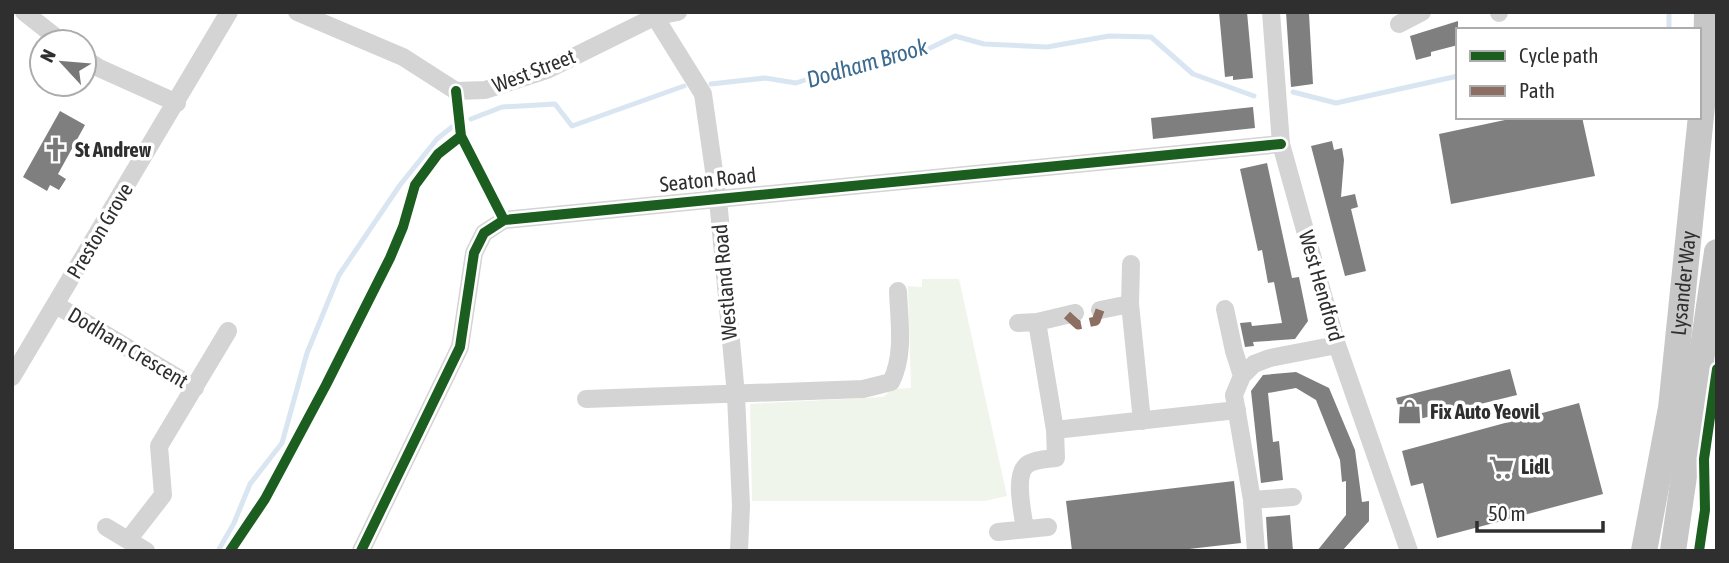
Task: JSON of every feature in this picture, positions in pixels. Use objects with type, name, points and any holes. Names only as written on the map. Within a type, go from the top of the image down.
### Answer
[{"type":"main road","name":"Lysander Way","points":[[1701,116],[1706,67],[1707,12]]},
{"type":"main road","name":"Lysander Way","points":[[1644,551],[1671,408],[1701,119]]},
{"type":"main road","name":"Lysander Way","points":[[1673,551],[1717,251]]},
{"type":"street","points":[[24,12],[44,28]]},
{"type":"street","name":"Preston Grove","points":[[12,377],[229,12]]},
{"type":"street","name":"West Street","points":[[297,12],[403,57],[456,91],[485,90],[547,70],[654,14],[678,12]]},
{"type":"street","name":"West Hendford","points":[[1270,12],[1281,144],[1337,345],[1409,551]]},
{"type":"street","points":[[1399,24],[1423,12]]},
{"type":"street","name":"Westland Road","points":[[654,14],[704,94],[718,199],[736,395],[741,506],[739,551]]},
{"type":"street","points":[[98,67],[177,103]]},
{"type":"street","name":"Seaton Road","points":[[361,551],[460,347],[474,253],[484,233],[504,220],[1281,144]]},
{"type":"street","points":[[1131,264],[1130,304],[1142,422]]},
{"type":"street","points":[[586,399],[863,389],[891,382],[897,370],[899,354],[898,291]]},
{"type":"street","name":"Dodham Crescent","points":[[56,304],[195,388],[159,446],[163,495],[128,540]]},
{"type":"street","points":[[1100,310],[1130,304]]},
{"type":"street","points":[[1226,309],[1242,376]]},
{"type":"street","points":[[1018,323],[1037,322],[1075,313]]},
{"type":"street","points":[[1025,529],[1021,477],[1023,468],[1030,462],[1056,458],[1055,430],[1037,322]]},
{"type":"street","points":[[195,388],[228,331]]},
{"type":"street","points":[[1256,551],[1252,500],[1234,396],[1242,376],[1254,365],[1270,358],[1337,345]]},
{"type":"street","points":[[1055,430],[1237,410]]},
{"type":"street","points":[[1252,500],[1293,497]]},
{"type":"street","points":[[106,527],[145,551]]},
{"type":"street","points":[[998,532],[1048,527]]},
{"type":"shaded area","points":[[922,279],[959,279],[1007,496],[985,501],[752,501],[750,404],[883,397],[893,389],[911,388],[908,286],[922,287]]},
{"type":"building","points":[[1219,12],[1247,12],[1253,78],[1233,80],[1233,76],[1225,77]]},
{"type":"building","points":[[1286,12],[1309,14],[1313,84],[1291,87]]},
{"type":"building","points":[[1458,21],[1456,46],[1431,52],[1431,56],[1416,60],[1410,36]]},
{"type":"building","points":[[1253,107],[1255,128],[1153,139],[1151,118]]},
{"type":"building","name":"St Andrew","points":[[60,111],[85,125],[58,174],[66,179],[59,190],[50,185],[47,191],[23,177]]},
{"type":"building","points":[[1510,119],[1582,119],[1595,176],[1451,204],[1439,134]]},
{"type":"building","points":[[1332,141],[1334,150],[1342,148],[1344,160],[1341,197],[1355,194],[1358,207],[1351,209],[1366,271],[1345,276],[1311,146]]},
{"type":"building","points":[[1267,163],[1292,278],[1299,277],[1308,321],[1295,339],[1253,342],[1254,346],[1245,347],[1240,323],[1251,322],[1252,326],[1282,323],[1274,282],[1268,283],[1262,250],[1258,251],[1240,169]]},
{"type":"building","points":[[1510,369],[1517,395],[1403,423],[1396,398]]},
{"type":"building","points":[[1296,372],[1329,388],[1355,450],[1362,502],[1369,501],[1369,521],[1342,551],[1317,551],[1346,515],[1346,481],[1342,482],[1340,460],[1316,400],[1296,388],[1268,393],[1273,442],[1279,441],[1283,480],[1261,483],[1251,391],[1263,375]]},
{"type":"building","name":"Lidl","points":[[1579,403],[1603,494],[1437,538],[1423,483],[1411,486],[1402,451]]},
{"type":"building","points":[[1234,481],[1241,543],[1172,551],[1072,551],[1066,501]]},
{"type":"building","points":[[1290,515],[1293,551],[1268,551],[1266,517]]},
{"type":"waterway","name":"Dodham Brook","points":[[1669,12],[1669,28]]},
{"type":"waterway","name":"Dodham Brook","points":[[711,84],[765,78],[796,83],[867,59],[901,58],[955,36],[984,44],[1047,47],[1109,36],[1151,37],[1193,74],[1254,96]]},
{"type":"waterway","name":"Dodham Brook","points":[[1293,92],[1336,103],[1456,76]]},
{"type":"waterway","points":[[471,119],[502,107],[555,104],[572,126],[684,86]]},
{"type":"waterway","points":[[218,551],[234,523],[250,484],[282,443],[307,353],[339,275],[400,185],[437,139],[452,127]]},
{"type":"marked path","points":[[1067,315],[1078,325],[1096,321],[1100,310]]},
{"type":"cycle path","points":[[230,551],[265,499],[326,385],[390,258],[403,227],[415,185],[438,154],[461,136],[456,91]]},
{"type":"cycle path","points":[[461,136],[504,220]]},
{"type":"cycle path","points":[[361,551],[460,347],[474,253],[484,233],[504,220],[1281,144]]},
{"type":"cycle path","points":[[1699,551],[1705,510],[1704,459],[1717,369]]},
{"type":"place","name":"St Andrew","points":[[55,150]]},
{"type":"place","name":"Fix Auto Yeovil","points":[[1410,412]]},
{"type":"place","name":"Lidl","points":[[1501,467]]}]
